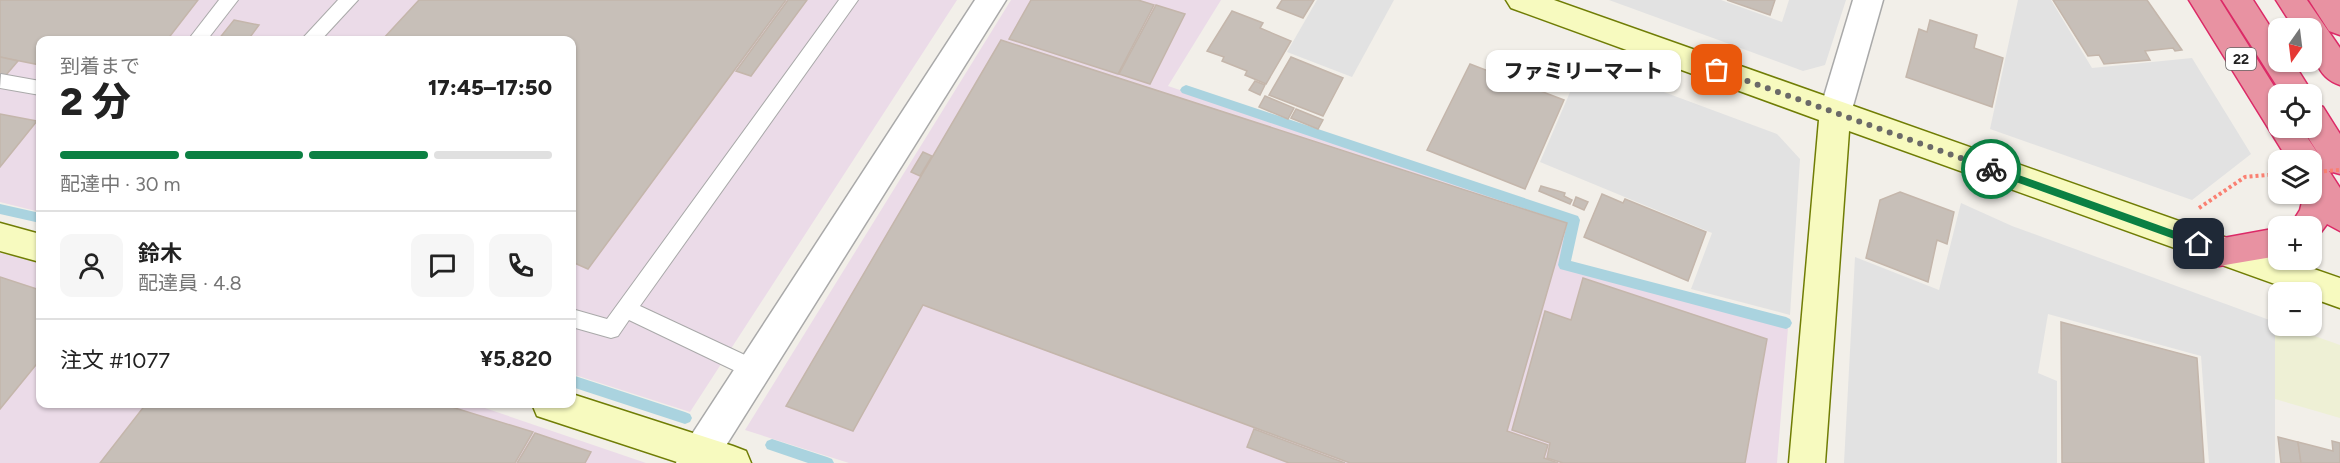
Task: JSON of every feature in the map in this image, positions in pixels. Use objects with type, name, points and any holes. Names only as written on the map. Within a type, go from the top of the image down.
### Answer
[{"type":"highway","name":"22","points":[[2204,0],[2268,103]]},
{"type":"highway","points":[[2237,0],[2292,84]]},
{"type":"highway","points":[[2290,0],[2303,18]]},
{"type":"highway","points":[[2324,0],[2340,23]]},
{"type":"highway","points":[[2322,46],[2340,73]]},
{"type":"highway","points":[[2322,132],[2340,161]]},
{"type":"highway","points":[[2322,177],[2340,217]]},
{"type":"highway","points":[[2219,251],[2268,244]]},
{"type":"main road","points":[[1521,0],[2340,293]]},
{"type":"main road","points":[[1807,463],[1835,112]]},
{"type":"main road","points":[[0,237],[36,247]]},
{"type":"main road","points":[[561,408],[709,460]]},
{"type":"street","points":[[709,460],[755,370],[991,0]]},
{"type":"street","points":[[1835,112],[1868,0]]},
{"type":"lane","points":[[200,36],[229,0]]},
{"type":"lane","points":[[314,36],[349,0]]},
{"type":"lane","points":[[576,319],[611,329],[849,0]]},
{"type":"lane","points":[[1,81],[36,87]]},
{"type":"lane","points":[[626,309],[755,370]]},
{"type":"path","points":[[2204,204],[2245,177],[2268,175]]},
{"type":"shaded area","points":[[0,0],[957,0],[690,412],[576,375],[576,36],[36,36],[36,211],[0,202]]},
{"type":"shaded area","points":[[1011,0],[1221,0],[1168,86],[1570,221],[1560,267],[1788,328],[1777,463],[849,463],[745,430]]},
{"type":"shaded area","points":[[1317,0],[1394,0],[1352,77],[1287,52]]},
{"type":"shaded area","points":[[1609,0],[1721,0],[1782,22],[1789,0],[1846,0],[1825,65],[1803,71]]},
{"type":"shaded area","points":[[2018,0],[2051,0],[2092,68],[2192,58],[2251,154],[2192,200],[1990,129]]},
{"type":"shaded area","points":[[1583,62],[1777,134],[1800,159],[1790,315],[1691,289],[1712,233],[1540,162]]},
{"type":"shaded area","points":[[1961,203],[2012,226],[2268,319],[2268,336],[2275,336],[2275,463],[2209,463],[2201,356],[2048,314],[2038,373],[2057,381],[2057,463],[1844,463],[1855,257],[1939,290]]},
{"type":"shaded area","points":[[0,253],[36,260],[36,408],[485,408],[646,463],[0,463]]},
{"type":"green space","points":[[2275,336],[2314,336],[2340,345],[2340,418],[2275,399]]},
{"type":"building","points":[[0,0],[198,0],[170,36],[36,36],[36,64],[0,57]]},
{"type":"building","points":[[419,0],[786,0],[588,269],[576,264],[576,36],[386,36]]},
{"type":"building","points":[[788,0],[807,0],[751,76],[736,71]]},
{"type":"building","points":[[1031,0],[1138,0],[1154,5],[1118,74],[1009,39]]},
{"type":"building","points":[[1282,0],[1314,0],[1303,18],[1277,8]]},
{"type":"building","points":[[1727,0],[1775,0],[1770,15]]},
{"type":"building","points":[[2053,0],[2147,0],[2182,50],[2175,51],[2173,48],[2145,51],[2150,60],[2104,64],[2099,55],[2088,56]]},
{"type":"building","points":[[1156,5],[1185,14],[1150,84],[1119,74]]},
{"type":"building","points":[[1232,11],[1263,23],[1260,28],[1291,41],[1266,84],[1245,75],[1247,71],[1222,61],[1224,57],[1207,51]]},
{"type":"building","points":[[234,20],[259,25],[251,36],[221,36]]},
{"type":"building","points":[[1930,20],[1977,35],[1974,48],[2003,58],[1992,107],[1906,77],[1919,29],[1927,32]]},
{"type":"building","points":[[1001,40],[1567,223],[1507,431],[1548,445],[1544,458],[1558,463],[1350,463],[923,305],[853,431],[786,406]]},
{"type":"building","points":[[0,57],[18,61],[0,82]]},
{"type":"building","points":[[1291,57],[1343,78],[1323,116],[1269,95]]},
{"type":"building","points":[[1470,64],[1564,100],[1525,189],[1427,150]]},
{"type":"building","points":[[1255,81],[1265,85],[1260,95],[1249,90]]},
{"type":"building","points":[[1265,96],[1294,108],[1288,119],[1259,107]]},
{"type":"building","points":[[1296,109],[1323,120],[1318,129],[1291,118]]},
{"type":"building","points":[[0,114],[36,121],[36,122],[0,167]]},
{"type":"building","points":[[923,152],[932,156],[920,176],[911,172]]},
{"type":"building","points":[[1541,186],[1565,193],[1564,196],[1572,200],[1570,204],[1539,191]]},
{"type":"building","points":[[1900,192],[1954,212],[1947,244],[1937,240],[1928,282],[1866,258],[1880,200]]},
{"type":"building","points":[[1602,194],[1623,203],[1625,199],[1706,232],[1688,281],[1584,237]]},
{"type":"building","points":[[1576,197],[1588,202],[1584,210],[1573,205]]},
{"type":"building","points":[[0,277],[36,289],[36,365],[0,409]]},
{"type":"building","points":[[1583,278],[1767,339],[1745,463],[1563,463],[1547,458],[1550,443],[1512,430],[1545,311],[1571,320]]},
{"type":"building","points":[[2061,322],[2197,358],[2204,463],[2062,463]]},
{"type":"building","points":[[143,408],[455,408],[533,432],[515,463],[100,463]]},
{"type":"building","points":[[1254,429],[1345,463],[1289,463],[1247,447]]},
{"type":"building","points":[[535,433],[591,452],[585,463],[517,463]]},
{"type":"building","points":[[2278,437],[2298,442],[2301,463],[2281,463]]},
{"type":"building","points":[[2332,441],[2340,443],[2340,463],[2301,463],[2298,442],[2333,451]]},
{"type":"waterway","points":[[1186,90],[1574,220],[1564,265],[1786,323]]},
{"type":"waterway","points":[[0,209],[36,217]]},
{"type":"waterway","points":[[576,382],[685,418]]},
{"type":"waterway","points":[[772,445],[827,463]]},
{"type":"way so far","points":[[1717,70],[1991,169]]},
{"type":"place","name":"ファミリーマート","points":[[1717,70]]},
{"type":"route","points":[[1991,169],[2199,244]]}]
